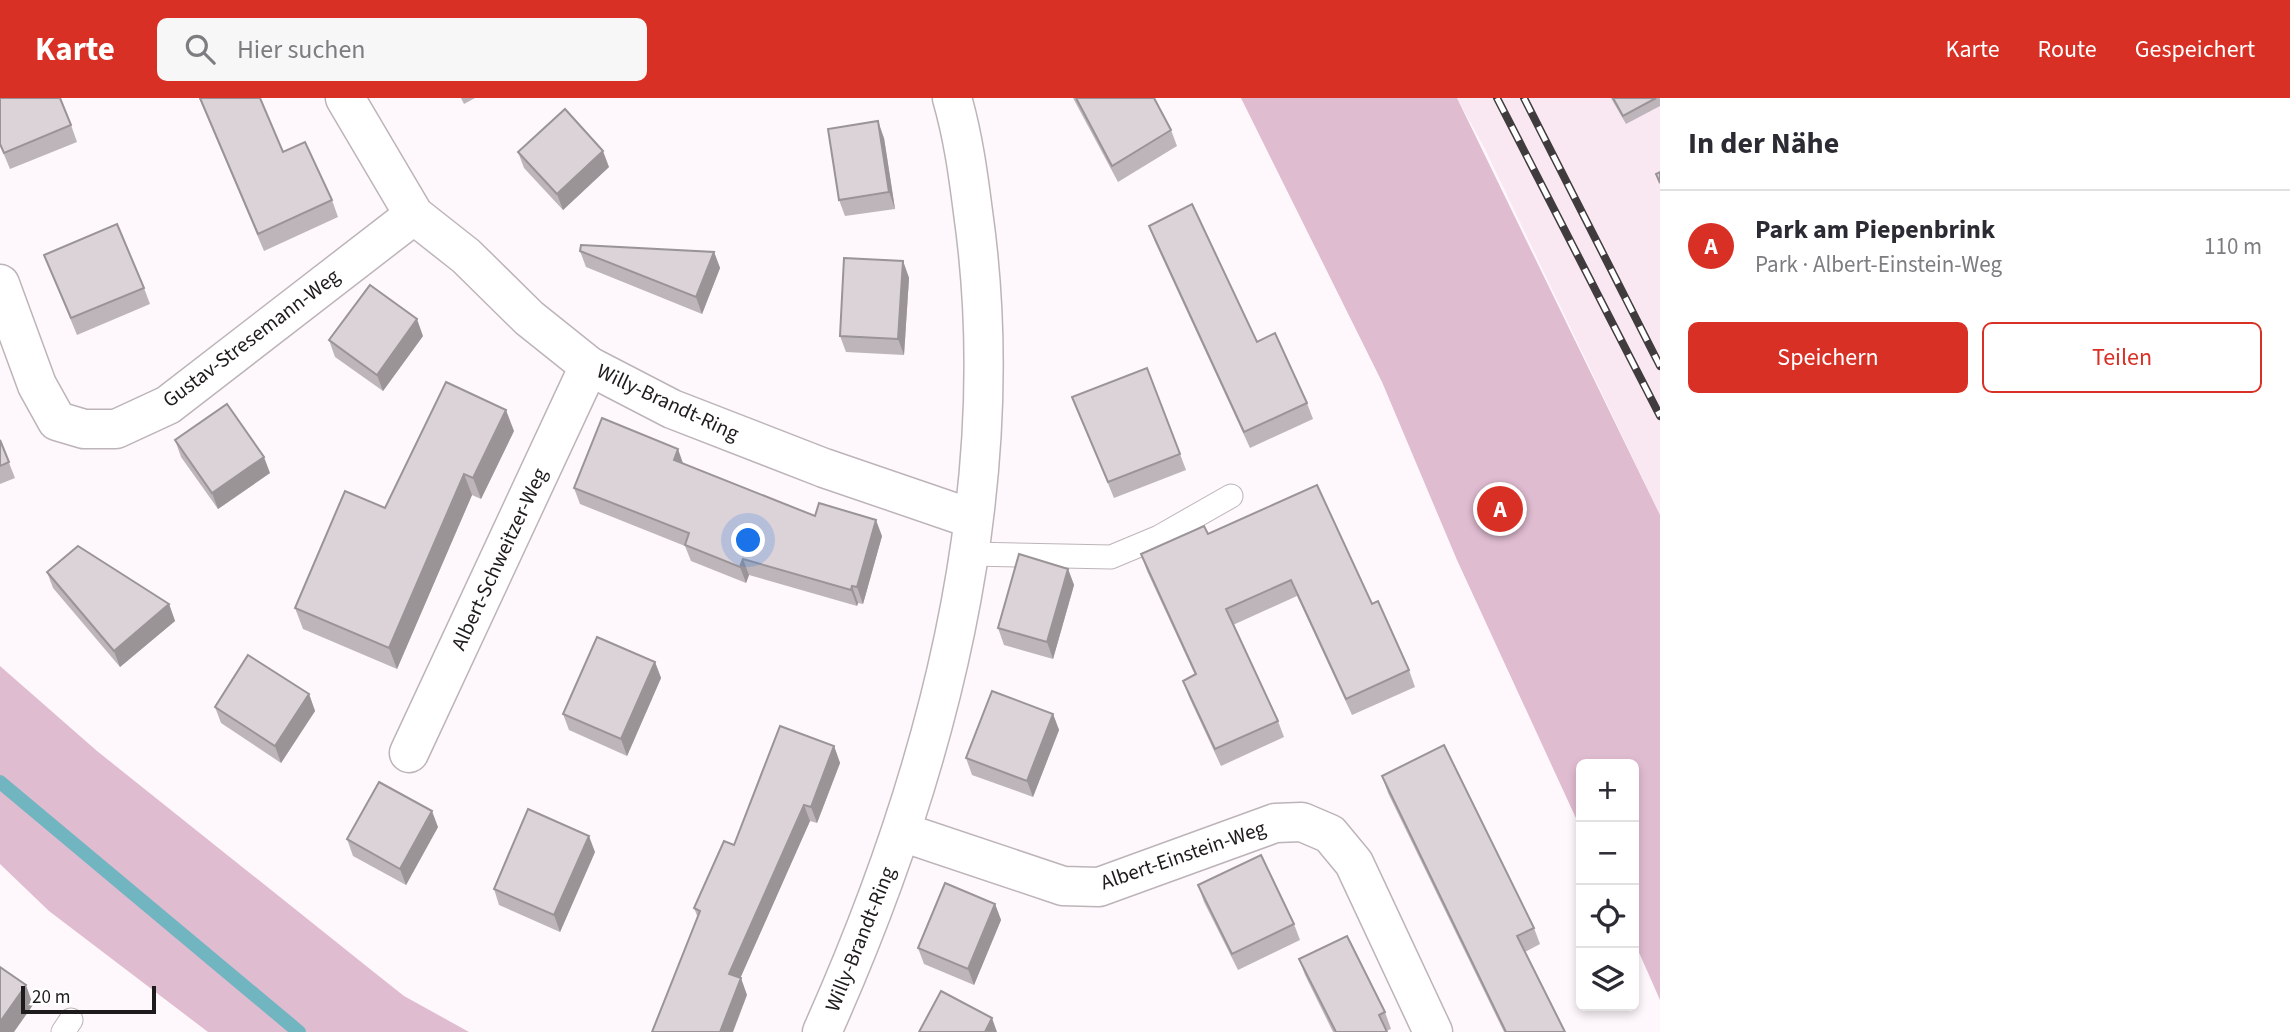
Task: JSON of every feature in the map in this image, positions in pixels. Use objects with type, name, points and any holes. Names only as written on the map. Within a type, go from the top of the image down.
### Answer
[{"type":"street","name":"Willy-Brandt-Ring","points":[[345,98],[414,215],[466,256],[528,318],[589,366],[685,414],[824,468],[972,537]]},
{"type":"street","name":"Willy-Brandt-Ring","points":[[822,1032],[902,832],[952,651],[972,537],[983,390],[984,314],[962,131],[952,98]]},
{"type":"street","name":"Gustav-Stresemann-Weg","points":[[0,284],[37,385],[57,421],[84,429],[116,429],[167,405],[414,215]]},
{"type":"street","name":"Albert-Schweitzer-Weg","points":[[410,753],[589,366]]},
{"type":"street","name":"Albert-Einstein-Weg","points":[[902,832],[1063,886],[1099,887],[1275,823],[1302,822],[1330,834],[1354,863],[1433,1032]]},
{"type":"lane","points":[[972,537],[1111,557],[1159,537],[1231,496]]},
{"type":"shaded area","points":[[1241,98],[1457,98],[1660,515],[1660,1000],[1639,952],[1639,759],[1576,759],[1576,818],[1457,560],[1382,382]]},
{"type":"shaded area","points":[[1457,98],[1660,98],[1660,515],[1485,149]]},
{"type":"shaded area","points":[[0,666],[97,751],[404,996],[469,1032],[208,1032],[49,911],[0,864]]},
{"type":"building","points":[[0,98],[60,98],[71,125],[4,153],[0,144]]},
{"type":"building","points":[[200,98],[260,98],[283,152],[305,142],[332,200],[258,234]]},
{"type":"building","points":[[1076,98],[1154,98],[1171,130],[1112,166]]},
{"type":"building","points":[[1613,98],[1656,98],[1623,116]]},
{"type":"building","points":[[565,109],[603,151],[557,194],[518,152]]},
{"type":"building","points":[[878,121],[889,192],[839,200],[828,129]]},
{"type":"building","points":[[1192,204],[1257,342],[1275,333],[1307,403],[1244,432],[1149,226]]},
{"type":"building","points":[[117,224],[144,288],[71,318],[44,255]]},
{"type":"building","points":[[581,245],[714,252],[696,297],[580,251]]},
{"type":"building","points":[[844,258],[903,261],[898,339],[840,336]]},
{"type":"building","points":[[370,285],[417,319],[377,375],[329,340]]},
{"type":"building","points":[[1147,368],[1180,454],[1108,482],[1072,397]]},
{"type":"building","points":[[446,382],[506,410],[473,478],[464,474],[389,648],[295,608],[345,491],[385,508]]},
{"type":"building","points":[[227,404],[264,457],[212,493],[175,440]]},
{"type":"building","points":[[602,418],[678,449],[674,460],[815,516],[819,503],[876,520],[857,587],[852,586],[851,590],[743,559],[740,567],[685,545],[689,533],[574,488]]},
{"type":"building","points":[[0,440],[9,462],[0,466]]},
{"type":"building","points":[[1317,485],[1372,604],[1378,601],[1409,670],[1346,699],[1291,580],[1226,609],[1278,721],[1215,749],[1183,681],[1196,674],[1141,554],[1204,526],[1208,534]]},
{"type":"building","points":[[78,546],[169,604],[114,651],[47,572]]},
{"type":"building","points":[[1019,554],[1068,569],[1047,642],[998,628]]},
{"type":"building","points":[[597,637],[655,662],[621,739],[563,714]]},
{"type":"building","points":[[248,655],[309,694],[275,746],[215,707]]},
{"type":"building","points":[[992,691],[1053,714],[1027,781],[966,758]]},
{"type":"building","points":[[780,726],[834,746],[811,807],[804,805],[729,974],[741,978],[720,1032],[652,1032],[700,911],[694,908],[724,841],[734,845]]},
{"type":"building","points":[[1444,745],[1534,928],[1517,936],[1565,1032],[1506,1032],[1382,776]]},
{"type":"building","points":[[379,782],[432,811],[400,869],[347,839]]},
{"type":"building","points":[[528,809],[589,836],[554,915],[494,889]]},
{"type":"building","points":[[1261,855],[1294,924],[1232,954],[1198,885]]},
{"type":"building","points":[[945,883],[995,904],[968,969],[918,948]]},
{"type":"building","points":[[1347,936],[1385,1012],[1379,1015],[1387,1032],[1336,1032],[1299,959]]},
{"type":"building","points":[[0,967],[26,985],[0,1022]]},
{"type":"building","points":[[941,991],[992,1018],[985,1032],[919,1032]]},
{"type":"waterway","points":[[0,782],[299,1032]]},
{"type":"railway","points":[[1497,98],[1660,416]]},
{"type":"railway","points":[[1524,98],[1660,366]]},
{"type":"place","name":"Park am Piepenbrink","points":[[1500,509]]}]
